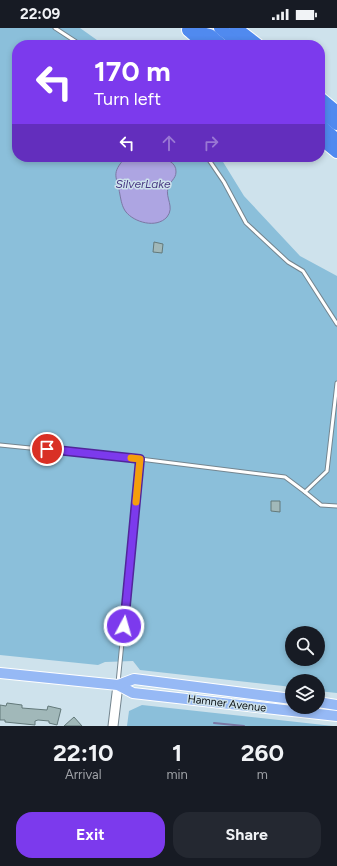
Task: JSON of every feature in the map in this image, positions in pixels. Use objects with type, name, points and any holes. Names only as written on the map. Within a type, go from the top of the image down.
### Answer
[{"type":"highway","points":[[220,28],[235,40]]},
{"type":"highway","points":[[236,28],[252,40]]},
{"type":"highway","points":[[186,29],[199,40]]},
{"type":"highway","points":[[186,29],[210,35],[216,40]]},
{"type":"highway","points":[[325,102],[337,112]]},
{"type":"highway","points":[[325,114],[337,124]]},
{"type":"highway","points":[[325,129],[337,140]]},
{"type":"highway","points":[[325,142],[337,152]]},
{"type":"main road","name":"Hamner Avenue","points":[[0,673],[118,685],[133,693],[337,716]]},
{"type":"main road","name":"Hamner Avenue","points":[[118,685],[134,679],[285,698]]},
{"type":"main road","points":[[325,703],[337,705]]},
{"type":"street","points":[[113,726],[118,685]]},
{"type":"lane","points":[[55,28],[73,40]]},
{"type":"lane","points":[[210,162],[224,182],[246,223],[288,262],[303,271],[337,324]]},
{"type":"lane","points":[[305,492],[327,471],[337,383]]},
{"type":"lane","points":[[0,445],[140,459],[285,477],[321,505],[337,506]]},
{"type":"lane","points":[[118,685],[140,459]]},
{"type":"shaded area","points":[[0,28],[80,28],[97,40],[12,40],[12,162],[223,162],[244,196],[300,256],[337,276],[337,693],[325,692],[325,674],[285,674],[285,686],[140,670],[133,661],[105,662],[98,665],[0,655]]},
{"type":"shaded area","points":[[142,705],[333,726],[127,726],[129,711]]},
{"type":"water","name":"SilverLake","points":[[170,162],[175,166],[176,174],[167,192],[170,210],[167,217],[162,221],[157,223],[145,223],[134,219],[125,210],[121,201],[116,179],[116,171],[121,163]]},
{"type":"building","points":[[154,242],[163,244],[162,253],[153,252]]},
{"type":"building","points":[[271,501],[280,501],[280,512],[271,511]]},
{"type":"building","points":[[7,703],[22,705],[22,708],[47,710],[48,706],[61,709],[57,725],[49,723],[49,721],[38,720],[35,721],[35,725],[5,722],[5,720],[0,720],[0,705],[6,706]]},
{"type":"building","points":[[74,717],[82,726],[64,726]]},
{"type":"waterway","points":[[214,723],[244,726]]},
{"type":"slow traffic","points":[[131,458],[140,459],[136,502]]},
{"type":"route","points":[[47,449],[140,459],[124,626]]}]
